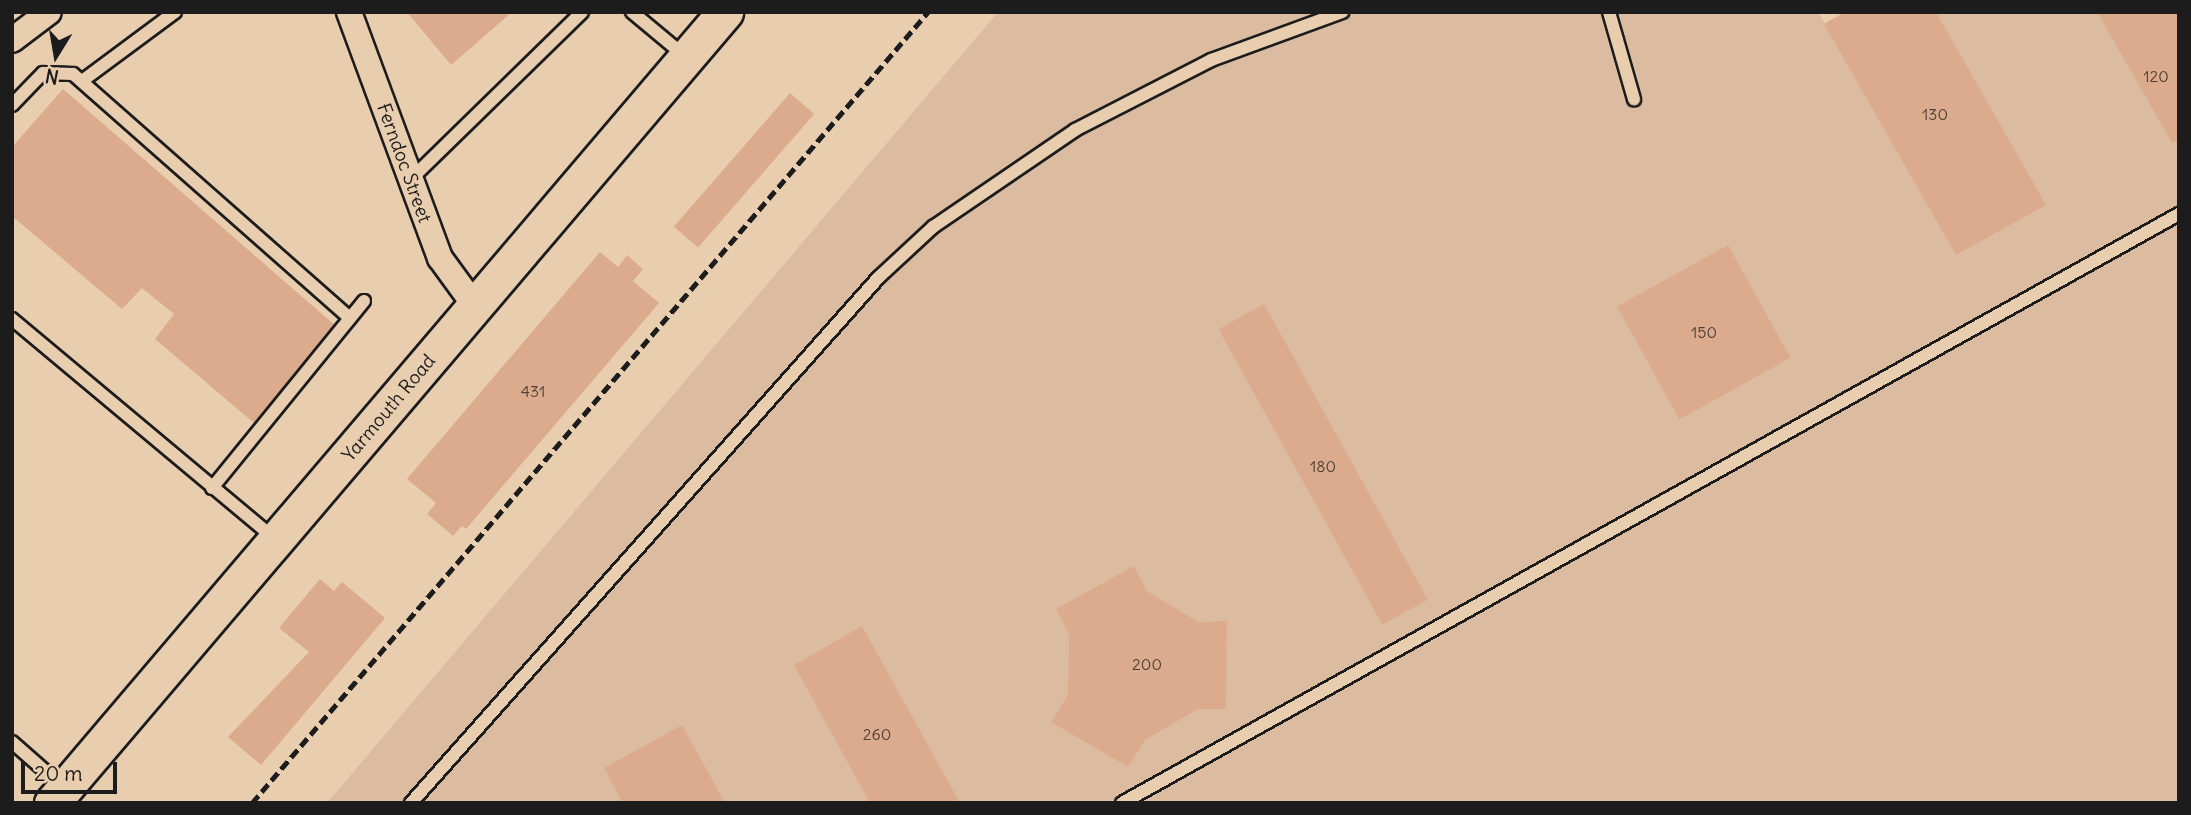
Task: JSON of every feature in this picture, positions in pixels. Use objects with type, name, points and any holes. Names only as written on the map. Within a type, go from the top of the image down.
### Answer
[{"type":"main road","name":"Yarmouth Road","points":[[59,795],[725,12]]},
{"type":"street","points":[[12,40],[49,12]]},
{"type":"street","name":"Ferndoc Street","points":[[349,12],[440,258],[475,306]]},
{"type":"lane","points":[[82,81],[175,12]]},
{"type":"lane","points":[[411,179],[582,12]]},
{"type":"lane","points":[[632,12],[687,57]]},
{"type":"lane","points":[[411,803],[879,277],[933,227],[1075,130],[1211,60],[1342,12]]},
{"type":"lane","points":[[1609,12],[1634,99]]},
{"type":"lane","points":[[12,105],[43,73],[65,70],[82,81],[350,318]]},
{"type":"lane","points":[[1122,803],[2179,214]]},
{"type":"lane","points":[[212,488],[364,301]]},
{"type":"lane","points":[[12,319],[276,540]]},
{"type":"lane","points":[[12,742],[59,795]]},
{"type":"shaded area","points":[[998,12],[1818,12],[1825,24],[1845,12],[2179,12],[2179,803],[327,803]]},
{"type":"building","points":[[407,12],[512,12],[451,65]]},
{"type":"building","points":[[1845,12],[1936,12],[2046,205],[1956,255],[1824,24]]},
{"type":"building","points":[[2097,12],[2179,12],[2179,140],[2172,143]]},
{"type":"building","points":[[63,89],[337,327],[254,423],[155,339],[174,314],[142,288],[122,309],[12,216],[12,147]]},
{"type":"building","points":[[790,93],[814,114],[698,248],[674,227]]},
{"type":"building","points":[[1728,245],[1791,358],[1679,419],[1617,307]]},
{"type":"building","points":[[600,252],[618,267],[627,255],[643,269],[633,281],[659,303],[466,529],[462,526],[453,536],[427,514],[436,503],[407,479]]},
{"type":"building","points":[[1264,304],[1428,600],[1382,625],[1219,329]]},
{"type":"building","points":[[1134,566],[1147,591],[1198,622],[1227,621],[1226,709],[1198,709],[1145,740],[1128,767],[1051,722],[1068,695],[1069,634],[1056,609]]},
{"type":"building","points":[[320,579],[334,591],[342,582],[385,618],[261,765],[228,737],[309,652],[279,628]]},
{"type":"building","points":[[862,626],[960,803],[870,803],[794,665]]},
{"type":"building","points":[[682,725],[725,803],[623,803],[604,768]]},
{"type":"railway","points":[[252,803],[928,12]]}]
